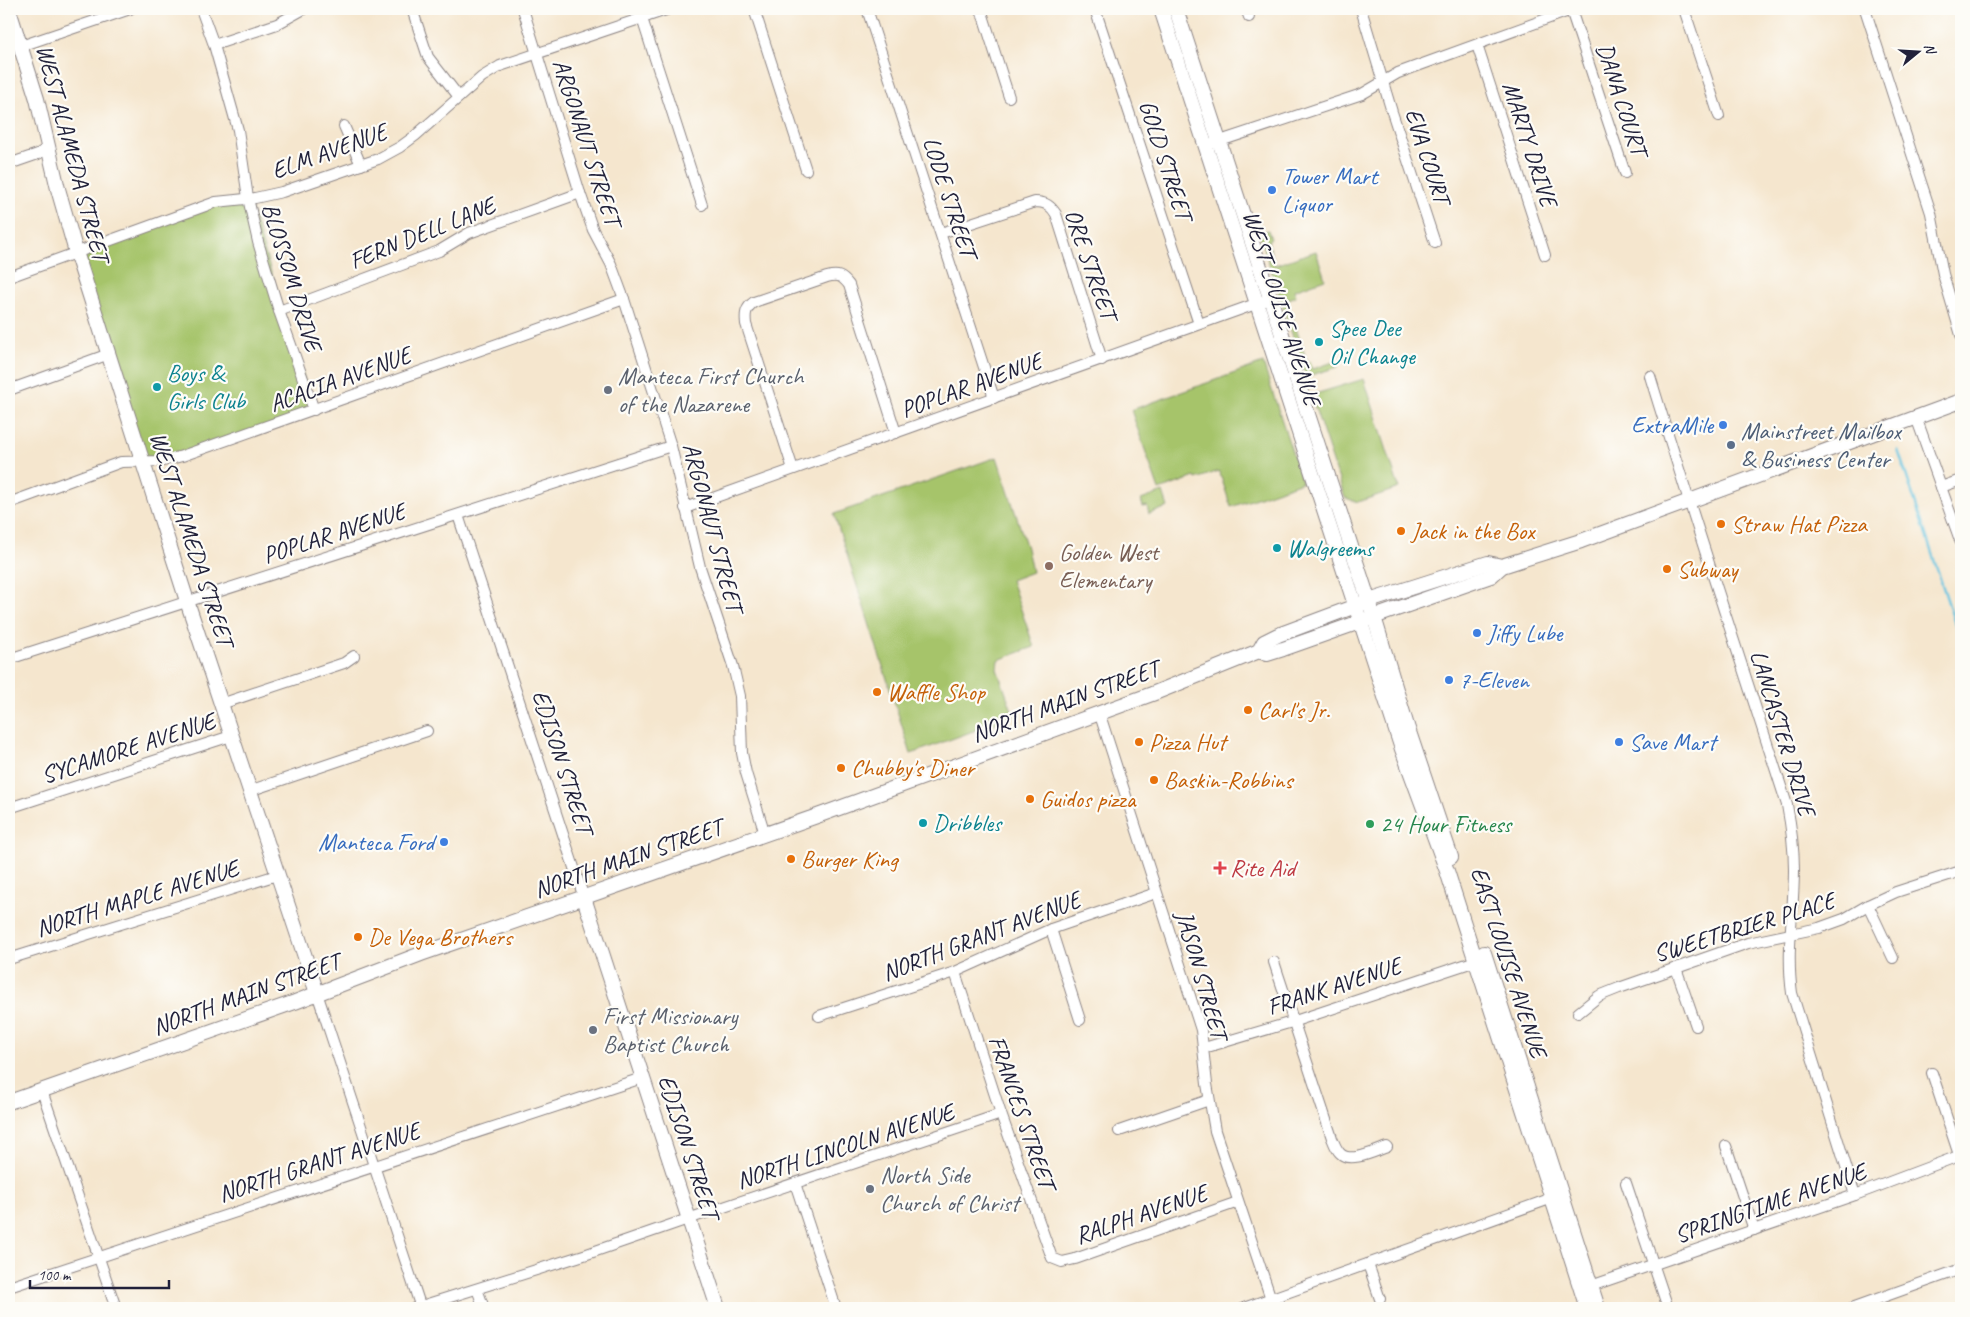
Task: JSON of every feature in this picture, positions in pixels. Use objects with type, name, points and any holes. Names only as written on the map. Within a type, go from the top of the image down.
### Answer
[{"type":"main road","name":"WEST LOUISE AVENUE","points":[[1161,9],[1212,143],[1264,301],[1369,601]]},
{"type":"main road","name":"WEST LOUISE AVENUE","points":[[1176,9],[1212,143]]},
{"type":"main road","name":"WEST ALAMEDA STREET","points":[[9,10],[49,147],[58,189],[76,252],[187,601],[316,993]]},
{"type":"main road","name":"WEST LOUISE AVENUE","points":[[1264,301],[1360,622]]},
{"type":"main road","name":"NORTH MAIN STREET","points":[[1259,651],[1267,654],[1491,576],[1502,566],[1581,541],[1961,401]]},
{"type":"main road","name":"NORTH MAIN STREET","points":[[9,1102],[295,1002],[421,954],[863,800],[892,787],[1160,691],[1259,651],[1264,642],[1355,606],[1488,563],[1502,566]]},
{"type":"main road","name":"EAST LOUISE AVENUE","points":[[1369,601],[1556,1197],[1587,1308]]},
{"type":"main road","name":"EAST LOUISE AVENUE","points":[[1360,622],[1418,795],[1481,959]]},
{"type":"main road","name":"EDISON STREET","points":[[584,898],[718,1308]]},
{"type":"main road","name":"EAST LOUISE AVENUE","points":[[1556,1197],[1598,1308]]},
{"type":"street","points":[[21,46],[130,9]]},
{"type":"street","name":"BLOSSOM DRIVE","points":[[202,9],[238,130],[248,198],[258,242],[279,311],[314,410]]},
{"type":"street","points":[[214,45],[276,24],[304,9]]},
{"type":"street","points":[[412,9],[428,56],[459,97]]},
{"type":"street","name":"ARGONAUT STREET","points":[[523,9],[580,194],[593,230],[611,264],[624,299],[671,446],[700,567],[733,666],[740,696],[742,753],[746,773],[765,834]]},
{"type":"street","name":"ELM AVENUE","points":[[9,277],[216,202],[282,192],[361,165],[400,147],[482,77],[500,66],[537,54],[641,14],[669,9]]},
{"type":"street","points":[[754,9],[806,170]]},
{"type":"street","name":"LODE STREET","points":[[867,9],[994,398]]},
{"type":"street","points":[[981,9],[1009,97]]},
{"type":"street","name":"GOLD STREET","points":[[1094,9],[1199,324]]},
{"type":"street","name":"EVA COURT","points":[[1361,9],[1435,243]]},
{"type":"street","points":[[1212,143],[1362,94],[1398,73],[1573,9]]},
{"type":"street","name":"DANA COURT","points":[[1573,9],[1625,173]]},
{"type":"street","points":[[1684,9],[1719,116]]},
{"type":"street","points":[[1865,9],[1931,213],[1943,274],[1961,335]]},
{"type":"street","points":[[641,14],[702,205]]},
{"type":"street","name":"MARTY DRIVE","points":[[1477,45],[1545,255]]},
{"type":"street","points":[[344,126],[361,165]]},
{"type":"street","points":[[9,164],[38,154],[49,147]]},
{"type":"street","name":"FERN DELL LANE","points":[[279,311],[439,251],[469,233],[580,194]]},
{"type":"street","name":"ORE STREET","points":[[941,233],[1035,202],[1050,205],[1056,214],[1102,360]]},
{"type":"street","points":[[793,469],[746,324],[745,314],[749,306],[754,302],[818,280],[839,276],[843,277],[849,285],[896,434]]},
{"type":"street","name":"ACACIA AVENUE","points":[[9,502],[121,462],[163,461],[182,456],[624,299]]},
{"type":"street","name":"POPLAR AVENUE","points":[[685,508],[1264,301]]},
{"type":"street","points":[[9,390],[109,354]]},
{"type":"street","name":"LANCASTER DRIVE","points":[[1650,376],[1688,501],[1787,805],[1792,830],[1794,870],[1790,934],[1790,974],[1795,1005],[1855,1195]]},
{"type":"street","points":[[1916,417],[1961,543]]},
{"type":"street","name":"POPLAR AVENUE","points":[[9,659],[671,446]]},
{"type":"street","points":[[1941,487],[1961,480]]},
{"type":"street","name":"EDISON STREET","points":[[458,515],[584,898]]},
{"type":"street","points":[[221,704],[344,663],[354,656]]},
{"type":"street","name":"JASON STREET","points":[[1099,712],[1201,1030],[1209,1100],[1215,1130],[1272,1303]]},
{"type":"street","points":[[249,791],[427,731]]},
{"type":"street","name":"SYCAMORE AVENUE","points":[[9,808],[232,736]]},
{"type":"street","name":"SWEETBRIER PLACE","points":[[1578,1013],[1599,996],[1748,943],[1819,928],[1844,919],[1896,892],[1961,871]]},
{"type":"street","name":"NORTH MAPLE AVENUE","points":[[9,959],[276,875]]},
{"type":"street","name":"NORTH GRANT AVENUE","points":[[819,1016],[955,972],[1051,929],[1156,893]]},
{"type":"street","points":[[1868,905],[1893,958]]},
{"type":"street","points":[[1051,929],[1080,1020]]},
{"type":"street","name":"FRANK AVENUE","points":[[1204,1048],[1292,1022],[1481,959]]},
{"type":"street","points":[[1274,962],[1292,1022],[1338,1152],[1347,1157],[1357,1156],[1387,1147]]},
{"type":"street","points":[[1676,968],[1696,1026]]},
{"type":"street","name":"FRANCES STREET","points":[[955,972],[1001,1114],[1050,1254],[1057,1261]]},
{"type":"street","points":[[316,993],[374,1165],[419,1308]]},
{"type":"street","points":[[1932,1074],[1961,1157]]},
{"type":"street","name":"NORTH GRANT AVENUE","points":[[9,1287],[642,1078]]},
{"type":"street","points":[[42,1090],[116,1308]]},
{"type":"street","points":[[1119,1131],[1209,1100]]},
{"type":"street","name":"NORTH LINCOLN AVENUE","points":[[419,1308],[578,1257],[688,1218],[1001,1114]]},
{"type":"street","points":[[1726,1146],[1754,1230]]},
{"type":"street","name":"SPRINGTIME AVENUE","points":[[1591,1286],[1961,1157]]},
{"type":"street","points":[[1626,1183],[1668,1308]]},
{"type":"street","points":[[794,1184],[836,1308]]},
{"type":"street","points":[[1244,1308],[1272,1303],[1368,1264],[1556,1197]]},
{"type":"street","name":"RALPH AVENUE","points":[[1057,1261],[1075,1260],[1238,1202]]},
{"type":"street","points":[[1368,1264],[1380,1299]]},
{"type":"street","points":[[1852,1308],[1961,1269]]},
{"type":"street","points":[[478,1289],[484,1308]]},
{"type":"green space","points":[[248,198],[314,410],[182,456],[143,461],[76,252],[216,202]]},
{"type":"green space","points":[[1268,230],[1271,239],[1268,241],[1275,265],[1316,251],[1325,279],[1294,290],[1296,296],[1287,300],[1307,362],[1310,361],[1313,369],[1336,361],[1338,367],[1311,375],[1305,374],[1259,233]]},
{"type":"green space","points":[[1263,363],[1302,482],[1231,507],[1219,471],[1196,479],[1195,477],[1159,490],[1131,410]]},
{"type":"green space","points":[[1364,379],[1399,488],[1358,502],[1345,498],[1312,399],[1315,394]]},
{"type":"green space","points":[[997,457],[1027,548],[1032,572],[1011,580],[1034,647],[998,660],[997,669],[1014,716],[911,754],[834,514]]},
{"type":"green space","points":[[1163,492],[1168,507],[1149,514],[1147,506],[1143,507],[1141,500]]},
{"type":"waterway","points":[[1898,450],[1961,642]]},
{"type":"place","name":"Tower Mart Liquor","points":[[1272,190]]},
{"type":"place","name":"Spee Dee Oil Change","points":[[1319,342]]},
{"type":"place","name":"Boys & Girls Club","points":[[157,387]]},
{"type":"place","name":"Manteca First Church of the Nazarene","points":[[608,390]]},
{"type":"place","name":"ExtraMile","points":[[1723,425]]},
{"type":"place","name":"Mainstreet Mailbox & Business Center","points":[[1731,445]]},
{"type":"place","name":"Straw Hat Pizza","points":[[1721,524]]},
{"type":"place","name":"Jack in the Box","points":[[1401,531]]},
{"type":"place","name":"Walgreems","points":[[1277,548]]},
{"type":"place","name":"Golden West Elementary","points":[[1049,566]]},
{"type":"place","name":"Subway","points":[[1667,569]]},
{"type":"place","name":"Jiffy Lube","points":[[1477,633]]},
{"type":"place","name":"7-Eleven","points":[[1449,680]]},
{"type":"place","name":"Waffle Shop","points":[[877,692]]},
{"type":"place","name":"Carl's Jr.","points":[[1248,710]]},
{"type":"place","name":"Pizza Hut","points":[[1139,742]]},
{"type":"place","name":"Save Mart","points":[[1619,742]]},
{"type":"place","name":"Chubby's Diner","points":[[841,768]]},
{"type":"place","name":"Baskin-Robbins","points":[[1154,780]]},
{"type":"place","name":"Guidos pizza","points":[[1030,799]]},
{"type":"place","name":"Dribbles","points":[[923,823]]},
{"type":"place","name":"24 Hour Fitness","points":[[1370,824]]},
{"type":"place","name":"Manteca Ford","points":[[444,842]]},
{"type":"place","name":"Burger King","points":[[791,859]]},
{"type":"place","name":"Rite Aid","points":[[1220,868]]},
{"type":"place","name":"De Vega Brothers","points":[[358,937]]},
{"type":"place","name":"First Missionary Baptist Church","points":[[593,1030]]},
{"type":"place","name":"North Side Church of Christ","points":[[870,1189]]}]
